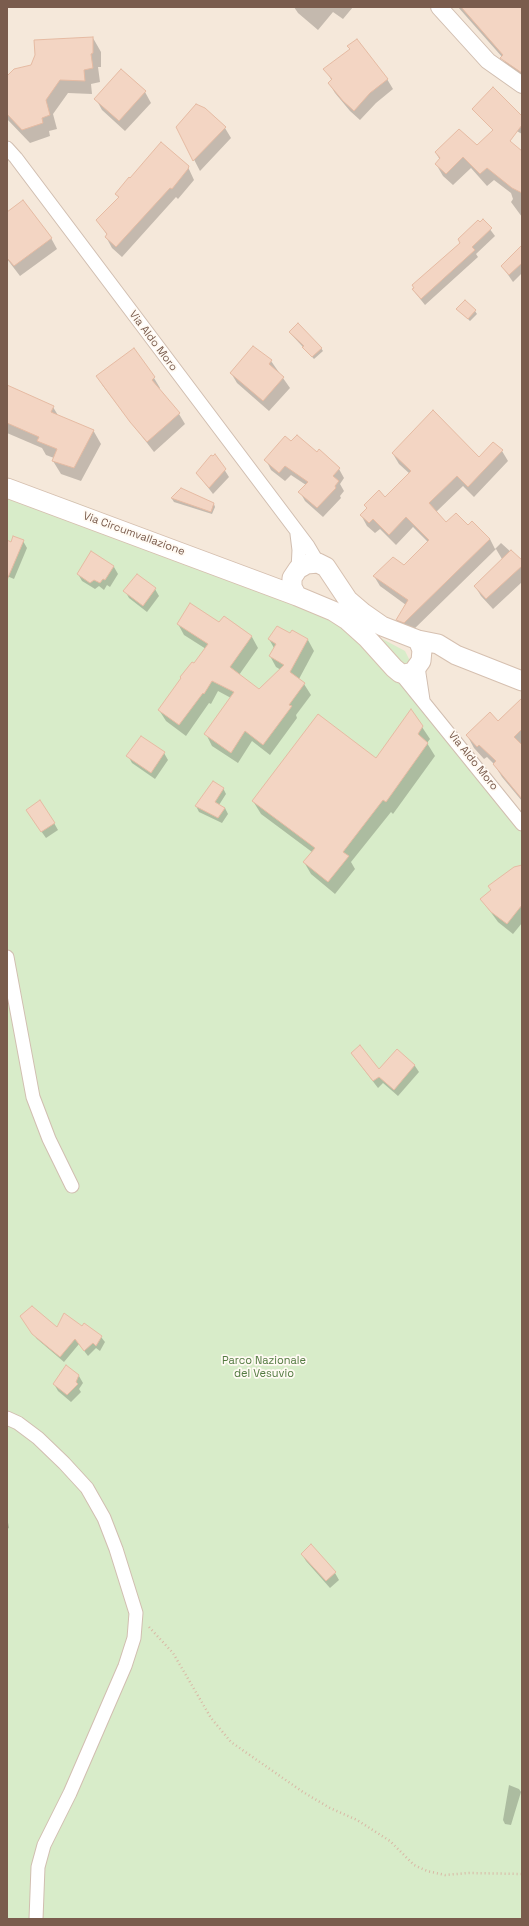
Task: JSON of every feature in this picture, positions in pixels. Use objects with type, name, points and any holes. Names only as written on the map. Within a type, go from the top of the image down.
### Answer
[{"type":"main road","name":"Via Circumvallazione","points":[[7,488],[261,582],[296,581],[307,564],[318,563]]},
{"type":"main road","points":[[318,563],[326,567],[348,600],[382,626],[418,640],[438,644],[456,655],[522,681]]},
{"type":"main road","points":[[296,581],[332,611],[347,620],[367,638],[400,673],[406,674],[413,672],[419,664],[422,650],[418,640]]},
{"type":"main road","points":[[419,664],[456,655]]},
{"type":"street","points":[[439,7],[488,61],[522,85]]},
{"type":"street","name":"Via Aldo Moro","points":[[7,148],[297,534],[308,546],[318,563]]},
{"type":"street","points":[[296,581],[299,550],[297,534]]},
{"type":"street","name":"Via Aldo Moro","points":[[419,664],[423,700]]},
{"type":"street","name":"Via Aldo Moro","points":[[400,673],[522,824]]},
{"type":"street","points":[[7,957],[33,1097],[49,1139],[72,1186]]},
{"type":"street","points":[[7,1418],[38,1438],[87,1488],[104,1518],[116,1549],[136,1613],[134,1638],[125,1666],[70,1794],[44,1845],[38,1867],[36,1919]]},
{"type":"path","points":[[136,1613],[173,1653],[211,1718],[231,1742],[303,1792],[330,1808],[357,1820],[390,1841],[414,1865],[427,1871],[445,1875],[469,1873],[522,1874]]},
{"type":"shaded area","points":[[7,7],[522,7],[522,968],[7,591]]},
{"type":"green space","name":"Parco Nazionale del Vesuvio","points":[[7,483],[72,501],[255,574],[315,603],[405,651],[431,703],[522,815],[522,1919],[7,1919]]},
{"type":"building","points":[[461,7],[522,7],[522,73],[500,58],[503,55]]},
{"type":"building","points":[[93,37],[93,53],[91,54],[93,68],[84,70],[85,81],[60,80],[46,100],[50,115],[42,118],[43,123],[22,130],[7,114],[7,76],[14,69],[31,65],[35,55],[34,40]]},
{"type":"building","points":[[357,39],[388,79],[370,93],[354,111],[343,101],[328,83],[332,79],[323,69],[350,49],[347,46]]},
{"type":"building","points":[[121,69],[146,91],[119,121],[94,99]]},
{"type":"building","points":[[493,87],[522,116],[522,125],[510,141],[522,151],[522,193],[512,188],[487,168],[480,174],[463,157],[446,174],[435,164],[440,158],[435,152],[459,129],[477,145],[493,130],[472,109]]},
{"type":"building","points":[[196,104],[205,108],[226,127],[193,161],[176,127]]},
{"type":"building","points":[[161,142],[189,166],[188,169],[172,189],[170,188],[116,247],[105,237],[107,234],[96,220],[119,197],[115,194]]},
{"type":"building","points":[[23,200],[52,238],[14,266],[7,258],[7,212]]},
{"type":"building","points":[[483,219],[492,228],[472,247],[475,250],[421,299],[412,289],[414,288],[412,285],[460,243],[458,239],[478,220],[480,222]]},
{"type":"building","points":[[522,245],[522,263],[509,275],[501,266]]},
{"type":"building","points":[[465,300],[476,310],[468,319],[456,309]]},
{"type":"building","points":[[298,323],[322,348],[312,357],[302,347],[304,346],[289,332]]},
{"type":"building","points":[[253,346],[272,360],[269,364],[284,377],[263,401],[230,373]]},
{"type":"building","points":[[134,348],[155,377],[152,380],[180,413],[147,442],[130,422],[96,376]]},
{"type":"building","points":[[7,385],[54,406],[51,412],[94,430],[74,468],[52,461],[57,449],[37,441],[39,437],[7,423]]},
{"type":"building","points":[[433,410],[479,457],[493,442],[503,450],[468,487],[457,476],[429,503],[446,522],[456,513],[468,525],[472,521],[490,539],[404,623],[396,620],[408,600],[373,576],[393,557],[404,565],[429,540],[406,517],[389,535],[373,519],[369,523],[360,515],[367,508],[364,505],[379,490],[385,497],[411,471],[392,453]]},
{"type":"building","points":[[297,435],[317,452],[319,449],[340,468],[333,476],[339,481],[335,486],[336,488],[317,508],[298,492],[308,482],[285,466],[279,473],[264,460],[285,436],[291,441]]},
{"type":"building","points":[[215,454],[226,469],[209,488],[196,473],[211,455],[213,456]]},
{"type":"building","points":[[181,488],[214,503],[211,512],[171,498]]},
{"type":"building","points":[[13,536],[24,540],[7,580],[7,540],[11,542]]},
{"type":"building","points":[[511,550],[522,560],[522,566],[486,599],[474,586]]},
{"type":"building","points":[[91,551],[114,566],[105,580],[103,579],[100,583],[94,580],[90,583],[77,574]]},
{"type":"building","points":[[137,574],[156,588],[143,606],[123,591]]},
{"type":"building","points":[[190,603],[219,622],[224,616],[252,636],[230,667],[259,689],[284,665],[269,656],[276,644],[268,639],[277,626],[290,633],[292,630],[308,639],[290,672],[305,683],[289,705],[292,706],[263,745],[245,731],[231,753],[204,734],[234,692],[212,681],[204,694],[203,693],[179,725],[158,710],[181,678],[180,677],[192,662],[194,663],[208,644],[177,624]]},
{"type":"building","points":[[522,698],[522,729],[514,737],[522,745],[522,799],[493,764],[496,761],[479,745],[477,747],[466,735],[490,712],[498,721]]},
{"type":"building","points":[[411,709],[423,726],[418,734],[428,743],[386,802],[383,800],[343,852],[349,856],[328,882],[303,862],[315,848],[252,801],[318,714],[376,758]]},
{"type":"building","points":[[141,736],[165,752],[151,773],[126,756]]},
{"type":"building","points":[[213,781],[224,788],[215,802],[225,808],[218,818],[195,806]]},
{"type":"building","points":[[40,800],[55,823],[41,832],[26,810]]},
{"type":"building","points":[[522,865],[522,905],[507,924],[491,912],[480,899],[491,890],[488,886],[514,867]]},
{"type":"building","points":[[360,1045],[379,1069],[397,1049],[415,1065],[394,1090],[379,1077],[373,1081],[351,1053]]},
{"type":"building","points":[[32,1306],[57,1327],[64,1313],[82,1326],[84,1323],[102,1336],[96,1346],[93,1343],[84,1351],[75,1339],[60,1357],[32,1334],[20,1316]]},
{"type":"building","points":[[66,1365],[79,1375],[76,1382],[78,1384],[67,1395],[53,1384]]},
{"type":"building","points":[[311,1544],[336,1572],[326,1581],[301,1554]]}]
